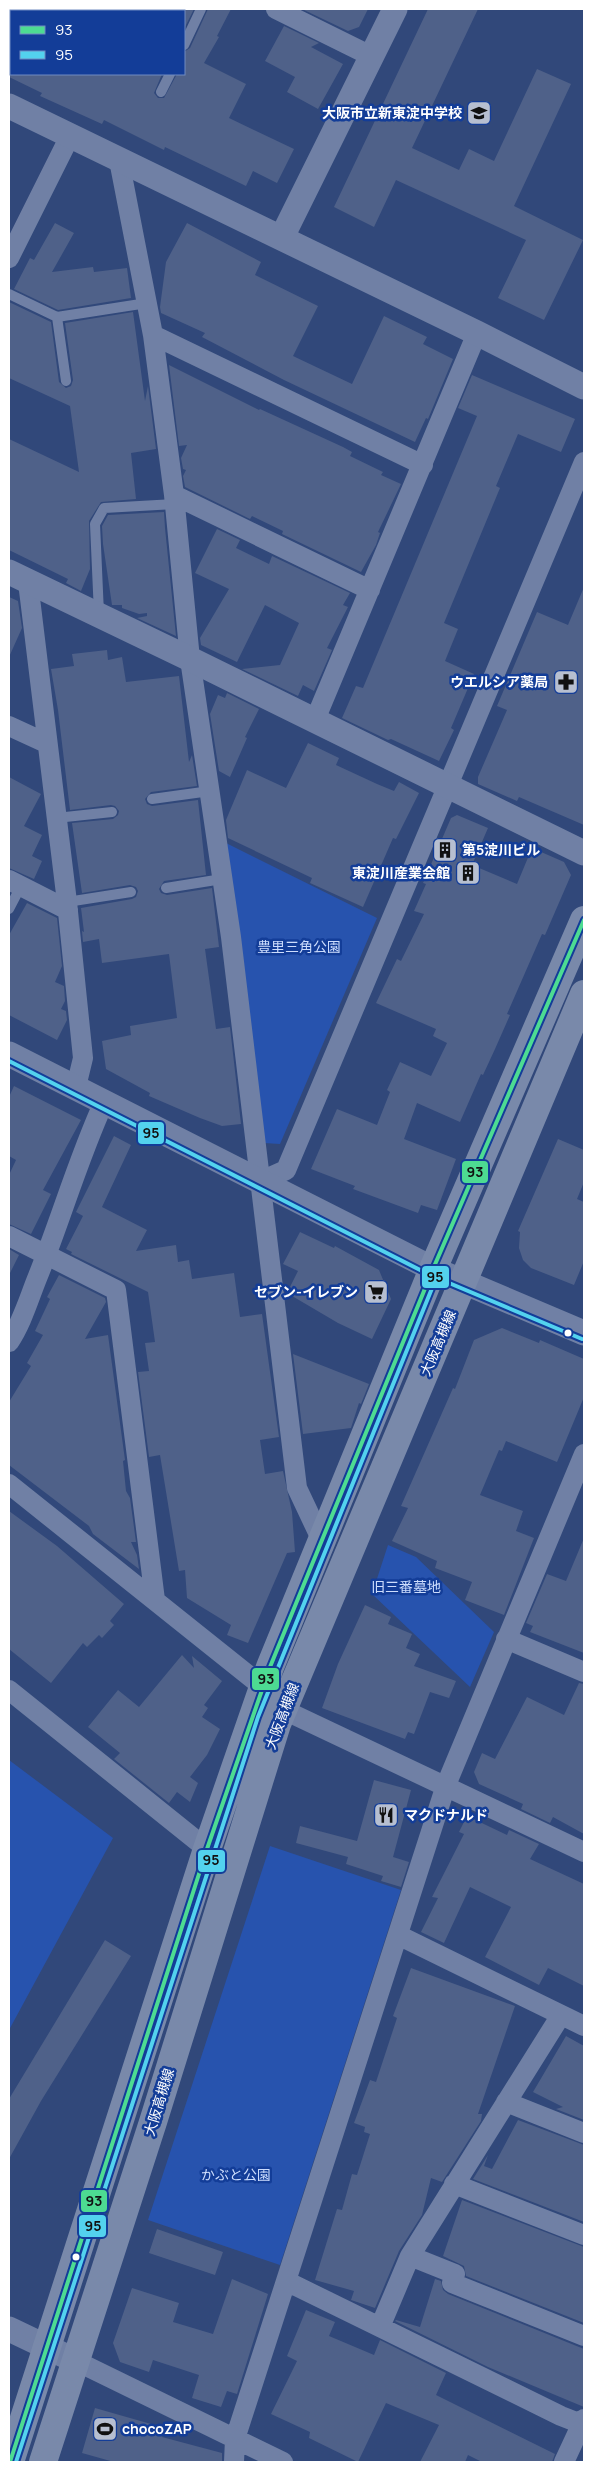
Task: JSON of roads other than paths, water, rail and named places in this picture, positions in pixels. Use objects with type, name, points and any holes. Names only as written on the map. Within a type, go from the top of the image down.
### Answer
[{"type":"main road","name":"大阪高槻線","points":[[10,2462],[207,1849],[263,1686],[434,1269],[584,920]]},
{"type":"main road","name":"大阪高槻線","points":[[42,2462],[156,2112],[277,1724],[584,994]]},
{"type":"street","points":[[276,9],[372,56]]},
{"type":"street","points":[[282,237],[395,9]]},
{"type":"street","points":[[9,106],[282,237],[584,387]]},
{"type":"street","points":[[9,258],[70,136]]},
{"type":"street","points":[[119,160],[153,335],[174,500],[190,659],[222,879],[297,1488],[322,1541]]},
{"type":"street","points":[[314,720],[478,333]]},
{"type":"street","points":[[153,335],[423,464]]},
{"type":"street","points":[[259,1182],[286,1170],[584,462]]},
{"type":"street","points":[[174,500],[370,590]]},
{"type":"street","points":[[18,577],[190,659],[448,788],[584,853]]},
{"type":"street","points":[[18,577],[46,743],[67,906],[83,1058],[76,1087]]},
{"type":"street","points":[[9,726],[46,743]]},
{"type":"street","points":[[15,883],[67,906]]},
{"type":"street","points":[[9,1054],[434,1269],[584,1333]]},
{"type":"street","points":[[9,1342],[15,1333],[46,1255],[90,1133],[104,1102]]},
{"type":"street","points":[[9,1236],[116,1290],[155,1600]]},
{"type":"street","points":[[234,2462],[235,2439],[446,1785],[506,1639],[576,1494],[584,1454]]},
{"type":"street","points":[[9,1484],[263,1686],[284,1710],[446,1785],[584,1852]]},
{"type":"street","points":[[506,1639],[584,1672]]},
{"type":"street","points":[[9,1690],[207,1849]]},
{"type":"street","points":[[398,1935],[584,2026]]},
{"type":"street","points":[[380,2327],[410,2256],[560,2015]]},
{"type":"street","points":[[506,2102],[584,2133]]},
{"type":"street","points":[[454,2184],[584,2235]]},
{"type":"street","points":[[410,2256],[455,2274],[452,2282],[584,2336]]},
{"type":"street","points":[[286,2281],[560,2416],[583,2423],[564,2462]]},
{"type":"street","points":[[9,2329],[283,2462]]},
{"type":"lane","points":[[185,43],[201,9]]},
{"type":"lane","points":[[161,92],[170,75]]},
{"type":"lane","points":[[9,294],[57,317],[147,303]]},
{"type":"lane","points":[[57,317],[66,381]]},
{"type":"lane","points":[[99,616],[95,524],[104,508],[174,500]]},
{"type":"lane","points":[[152,799],[210,791]]},
{"type":"lane","points":[[56,818],[112,812]]},
{"type":"lane","points":[[166,888],[222,879]]},
{"type":"lane","points":[[9,909],[15,883]]},
{"type":"lane","points":[[67,906],[131,892]]},
{"type":"place","name":"大阪市立新東淀中学校","points":[[479,113]]},
{"type":"place","name":"ウエルシア薬局","points":[[566,682]]},
{"type":"place","name":"第5淀川ビル","points":[[445,850]]},
{"type":"place","name":"東淀川産業会館","points":[[468,873]]},
{"type":"place","name":"セブン-イレブン","points":[[376,1292]]},
{"type":"place","name":"マクドナルド","points":[[386,1815]]},
{"type":"place","name":"chocoZAP","points":[[105,2429]]},
{"type":"park label","name":"豊里三角公園","points":[[299,947]]},
{"type":"park label","name":"旧三番墓地","points":[[406,1587]]},
{"type":"park label","name":"かぶと公園","points":[[236,2175]]}]
